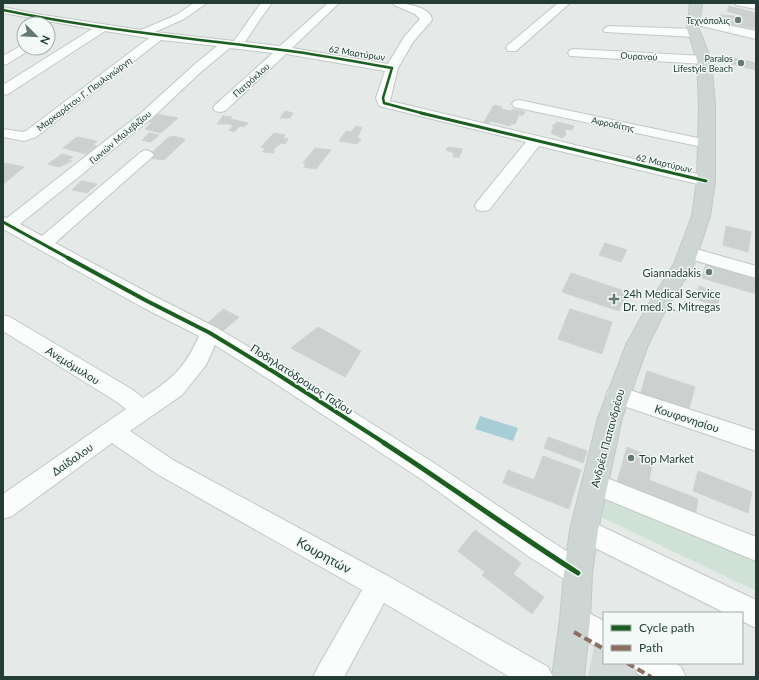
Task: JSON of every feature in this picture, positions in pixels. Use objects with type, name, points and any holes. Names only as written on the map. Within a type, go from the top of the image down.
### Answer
[{"type":"main road","name":"Ανδρέα Παπανδρέου","points":[[568,677],[576,620],[578,573],[584,530],[610,418],[617,395],[641,338],[689,253],[701,216],[706,181],[707,105],[704,60],[694,19]]},
{"type":"street","points":[[144,33],[180,17],[202,3]]},
{"type":"street","name":"Γωνιών Μαλεβιζίου","points":[[6,223],[146,116],[199,67],[232,45],[267,3]]},
{"type":"street","name":"Πατρόκλου","points":[[220,108],[334,3]]},
{"type":"street","points":[[392,68],[408,40],[426,20],[422,14],[398,3]]},
{"type":"street","points":[[512,48],[565,3]]},
{"type":"street","points":[[740,3],[756,6]]},
{"type":"street","name":"62 Μαρτύρων","points":[[3,10],[160,36],[283,50],[354,60],[392,68],[383,98],[384,103],[405,110],[706,181]]},
{"type":"street","points":[[609,30],[694,19],[756,34]]},
{"type":"street","points":[[56,30],[70,22]]},
{"type":"street","points":[[3,91],[103,27]]},
{"type":"street","name":"Μαρκαράτου Γ. Πουλιγιώργη","points":[[3,134],[24,137],[32,134],[160,36]]},
{"type":"street","points":[[3,61],[16,53]]},
{"type":"street","name":"Ουρανού","points":[[574,53],[704,60]]},
{"type":"street","name":"Αφροδίτης","points":[[519,104],[707,144]]},
{"type":"street","points":[[483,206],[534,141]]},
{"type":"street","points":[[44,243],[146,155]]},
{"type":"street","name":"Ποδηλατόδρομος Γαζίου","points":[[6,223],[147,301],[210,333],[274,372],[429,472],[537,547],[578,573]]},
{"type":"street","points":[[689,253],[756,272]]},
{"type":"street","name":"Ανεμόμυλου","points":[[3,322],[125,396],[142,410]]},
{"type":"street","name":"Δαίδαλου","points":[[3,508],[142,410],[165,396],[183,381],[199,358],[210,333]]},
{"type":"street","name":"Κουφονησίου","points":[[617,395],[756,441]]},
{"type":"street","name":"Κουρητών","points":[[112,431],[165,467],[379,585],[538,677]]},
{"type":"street","points":[[594,484],[756,549]]},
{"type":"street","points":[[584,530],[756,614]]},
{"type":"street","points":[[328,677],[379,585]]},
{"type":"street","points":[[576,620],[603,636]]},
{"type":"street","points":[[649,664],[671,677]]},
{"type":"shaded area","points":[[594,647],[603,652],[603,664],[624,664],[647,677],[588,677]]},
{"type":"green space","points":[[601,491],[756,556],[756,591],[597,515]]},
{"type":"water","points":[[480,416],[518,428],[513,441],[475,429]]},
{"type":"building","name":"Τεχνόπολις","points":[[729,6],[756,13],[756,29],[721,22],[720,15],[746,17],[727,11]]},
{"type":"building","points":[[734,58],[756,63],[756,70],[731,64]]},
{"type":"building","points":[[494,105],[502,107],[501,109],[511,111],[513,109],[525,112],[523,115],[519,115],[515,124],[510,126],[491,121],[489,123],[484,122]]},
{"type":"building","points":[[285,111],[293,113],[290,118],[280,118]]},
{"type":"building","points":[[156,114],[178,118],[161,133],[145,129],[152,122],[146,121]]},
{"type":"building","points":[[223,116],[232,117],[230,119],[248,123],[244,127],[240,126],[234,132],[229,130],[233,126],[229,124],[217,124]]},
{"type":"building","points":[[557,122],[574,126],[572,130],[565,129],[566,135],[562,138],[551,133],[554,127],[552,126]]},
{"type":"building","points":[[356,126],[362,128],[357,138],[361,139],[357,144],[339,141],[346,131],[351,132]]},
{"type":"building","points":[[149,133],[159,135],[151,142],[142,140]]},
{"type":"building","points":[[274,133],[285,135],[283,138],[288,139],[285,144],[281,143],[274,149],[274,153],[263,152],[265,148],[261,147]]},
{"type":"building","points":[[173,136],[185,140],[164,160],[149,158],[148,156],[169,137]]},
{"type":"building","points":[[77,137],[97,141],[93,145],[97,146],[86,154],[63,148]]},
{"type":"building","points":[[448,147],[462,149],[461,154],[459,154],[460,157],[453,157],[454,153],[446,150]]},
{"type":"building","points":[[315,148],[331,150],[316,169],[304,167],[306,164],[303,163]]},
{"type":"building","points":[[62,154],[73,157],[68,160],[72,161],[59,167],[48,164]]},
{"type":"building","points":[[5,163],[24,167],[5,183],[3,182],[3,165]]},
{"type":"building","points":[[81,181],[97,184],[87,193],[72,190]]},
{"type":"building","points":[[726,226],[751,232],[748,252],[723,245]]},
{"type":"building","points":[[605,243],[627,250],[621,262],[599,255]]},
{"type":"building","points":[[706,264],[756,279],[756,294],[702,278]]},
{"type":"building","points":[[571,273],[627,292],[619,311],[562,292]]},
{"type":"building","points":[[699,286],[721,293],[717,306],[695,299]]},
{"type":"building","points":[[223,309],[239,317],[223,331],[208,323]]},
{"type":"building","points":[[570,309],[612,322],[602,354],[558,339]]},
{"type":"building","points":[[318,327],[361,351],[345,377],[291,348]]},
{"type":"building","points":[[647,371],[695,387],[687,416],[639,399]]},
{"type":"building","points":[[548,437],[587,451],[583,463],[544,448]]},
{"type":"building","points":[[627,447],[654,458],[649,480],[698,499],[695,517],[616,486]]},
{"type":"building","points":[[543,456],[581,470],[569,509],[503,483],[508,470],[534,480]]},
{"type":"building","points":[[698,471],[752,492],[748,513],[693,491]]},
{"type":"building","points":[[475,530],[521,563],[513,574],[544,597],[532,614],[482,575],[485,572],[458,551]]},
{"type":"marked path","points":[[574,632],[603,648]]},
{"type":"marked path","points":[[629,664],[651,677]]},
{"type":"cycle path","points":[[3,10],[37,17],[159,36],[283,50],[392,68],[383,98],[384,103],[392,106],[706,181]]},
{"type":"cycle path","points":[[3,222],[147,301],[210,333],[274,372],[429,472],[537,547],[578,573]]},
{"type":"place","name":"Τεχνόπολις","points":[[738,20]]},
{"type":"place","name":"Paralos Lifestyle Beach","points":[[741,63]]},
{"type":"place","name":"Giannadakis","points":[[709,272]]},
{"type":"place","name":"24h Medical Service Dr. med. S. Mitregas","points":[[614,299]]},
{"type":"place","name":"Top Market","points":[[631,458]]}]
